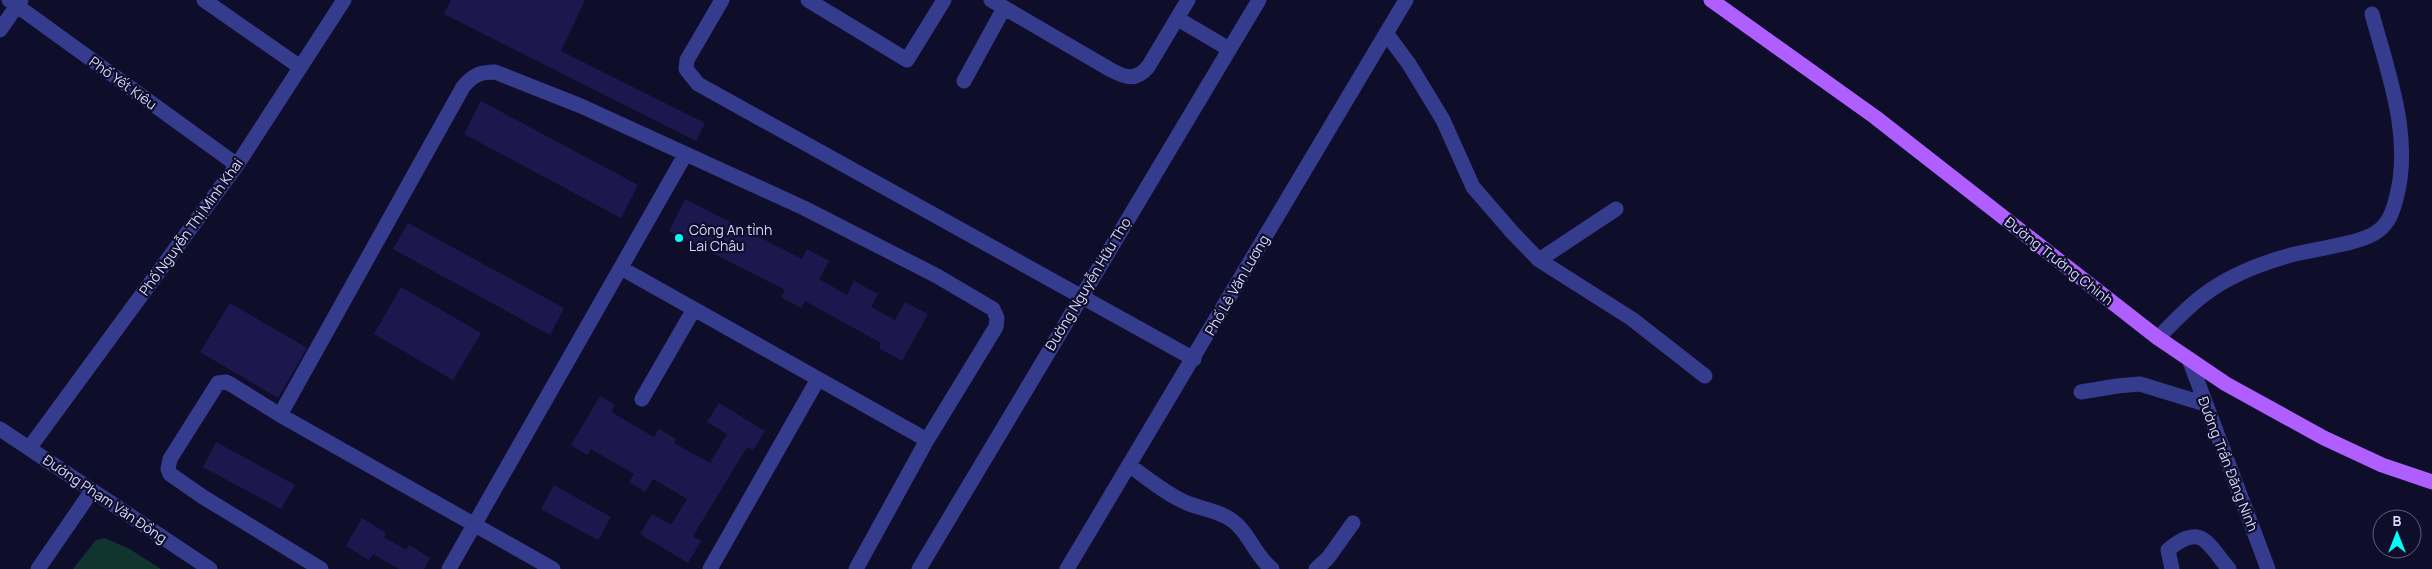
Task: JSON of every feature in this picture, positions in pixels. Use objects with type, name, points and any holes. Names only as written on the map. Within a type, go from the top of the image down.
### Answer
[{"type":"main road","name":"Đường Trường Chinh","points":[[1711,0],[1875,117],[2158,338],[2226,384],[2324,438],[2382,465],[2432,482]]},
{"type":"street","points":[[204,0],[300,67]]},
{"type":"street","name":"Phố Nguyễn Thị Minh Khai","points":[[30,447],[237,165],[344,0]]},
{"type":"street","points":[[722,0],[687,60],[686,69],[698,84],[1194,359]]},
{"type":"street","points":[[808,0],[907,60],[944,0]]},
{"type":"street","points":[[990,0],[1111,70],[1123,76],[1133,78],[1141,76],[1148,68],[1188,0]]},
{"type":"street","name":"Đường Nguyễn Hữu Thọ","points":[[919,569],[1259,0]]},
{"type":"street","name":"Phố Lê Văn Lương","points":[[1067,569],[1194,359],[1406,0]]},
{"type":"street","points":[[0,30],[16,2]]},
{"type":"street","name":"Phố Yết Kiêu","points":[[16,2],[237,165]]},
{"type":"street","points":[[964,81],[1004,8]]},
{"type":"street","points":[[2158,338],[2190,306],[2222,283],[2266,263],[2372,236],[2387,222],[2399,187],[2401,134],[2394,96],[2372,14]]},
{"type":"street","points":[[1178,19],[1229,49]]},
{"type":"street","points":[[1386,33],[1410,64],[1443,120],[1473,187],[1480,197],[1539,260],[1632,319],[1705,376]]},
{"type":"street","points":[[280,416],[459,95],[472,77],[482,72],[495,72],[524,82],[804,208],[936,276],[993,309],[997,318],[996,327],[927,440],[856,569]]},
{"type":"street","points":[[449,569],[685,155]]},
{"type":"street","points":[[1539,260],[1579,232],[1616,210]]},
{"type":"street","points":[[621,268],[927,440]]},
{"type":"street","points":[[642,399],[694,309]]},
{"type":"street","name":"Đường Trần Đăng Ninh","points":[[2189,359],[2268,569]]},
{"type":"street","points":[[710,569],[818,379]]},
{"type":"street","points":[[321,569],[189,488],[174,478],[168,469],[170,459],[218,383],[226,382],[232,385],[280,416],[553,569]]},
{"type":"street","points":[[2081,392],[2140,384],[2205,404]]},
{"type":"street","name":"Đường Phạm Văn Đồng","points":[[0,429],[30,447],[92,492],[210,569]]},
{"type":"street","points":[[1129,465],[1187,503],[1218,512],[1231,519],[1240,528],[1264,563],[1272,569]]},
{"type":"street","points":[[38,569],[92,492]]},
{"type":"street","points":[[1316,569],[1328,558],[1353,523]]},
{"type":"street","points":[[2172,569],[2168,550],[2194,536],[2201,536],[2209,542],[2229,569]]},
{"type":"green space","points":[[104,538],[128,548],[161,569],[73,569],[96,540]]},
{"type":"building","points":[[451,0],[585,0],[561,51],[705,123],[696,141],[444,14]]},
{"type":"building","points":[[481,101],[638,185],[621,218],[464,134]]},
{"type":"building","points":[[685,199],[802,259],[807,249],[829,261],[819,279],[847,295],[854,281],[878,294],[871,307],[895,320],[905,302],[928,314],[902,361],[879,348],[881,343],[805,301],[801,308],[781,297],[785,290],[669,231]]},
{"type":"building","points":[[408,223],[564,308],[550,335],[393,249]]},
{"type":"building","points":[[401,287],[481,333],[453,380],[374,334]]},
{"type":"building","points":[[230,303],[307,348],[278,398],[200,352]]},
{"type":"building","points":[[600,396],[615,405],[611,412],[654,437],[659,429],[676,439],[674,443],[710,463],[727,434],[707,422],[719,403],[765,431],[753,450],[747,447],[693,536],[701,541],[688,563],[640,534],[652,514],[671,525],[687,499],[653,479],[645,492],[629,482],[634,474],[591,449],[587,455],[571,445]]},
{"type":"building","points":[[216,442],[295,485],[281,509],[203,467]]},
{"type":"building","points":[[554,485],[611,517],[598,540],[541,509]]},
{"type":"building","points":[[362,518],[386,533],[384,537],[406,550],[409,545],[430,558],[424,569],[399,569],[373,554],[369,560],[346,546]]},
{"type":"place","name":"Công An tỉnh Lai Châu","points":[[679,238]]}]
